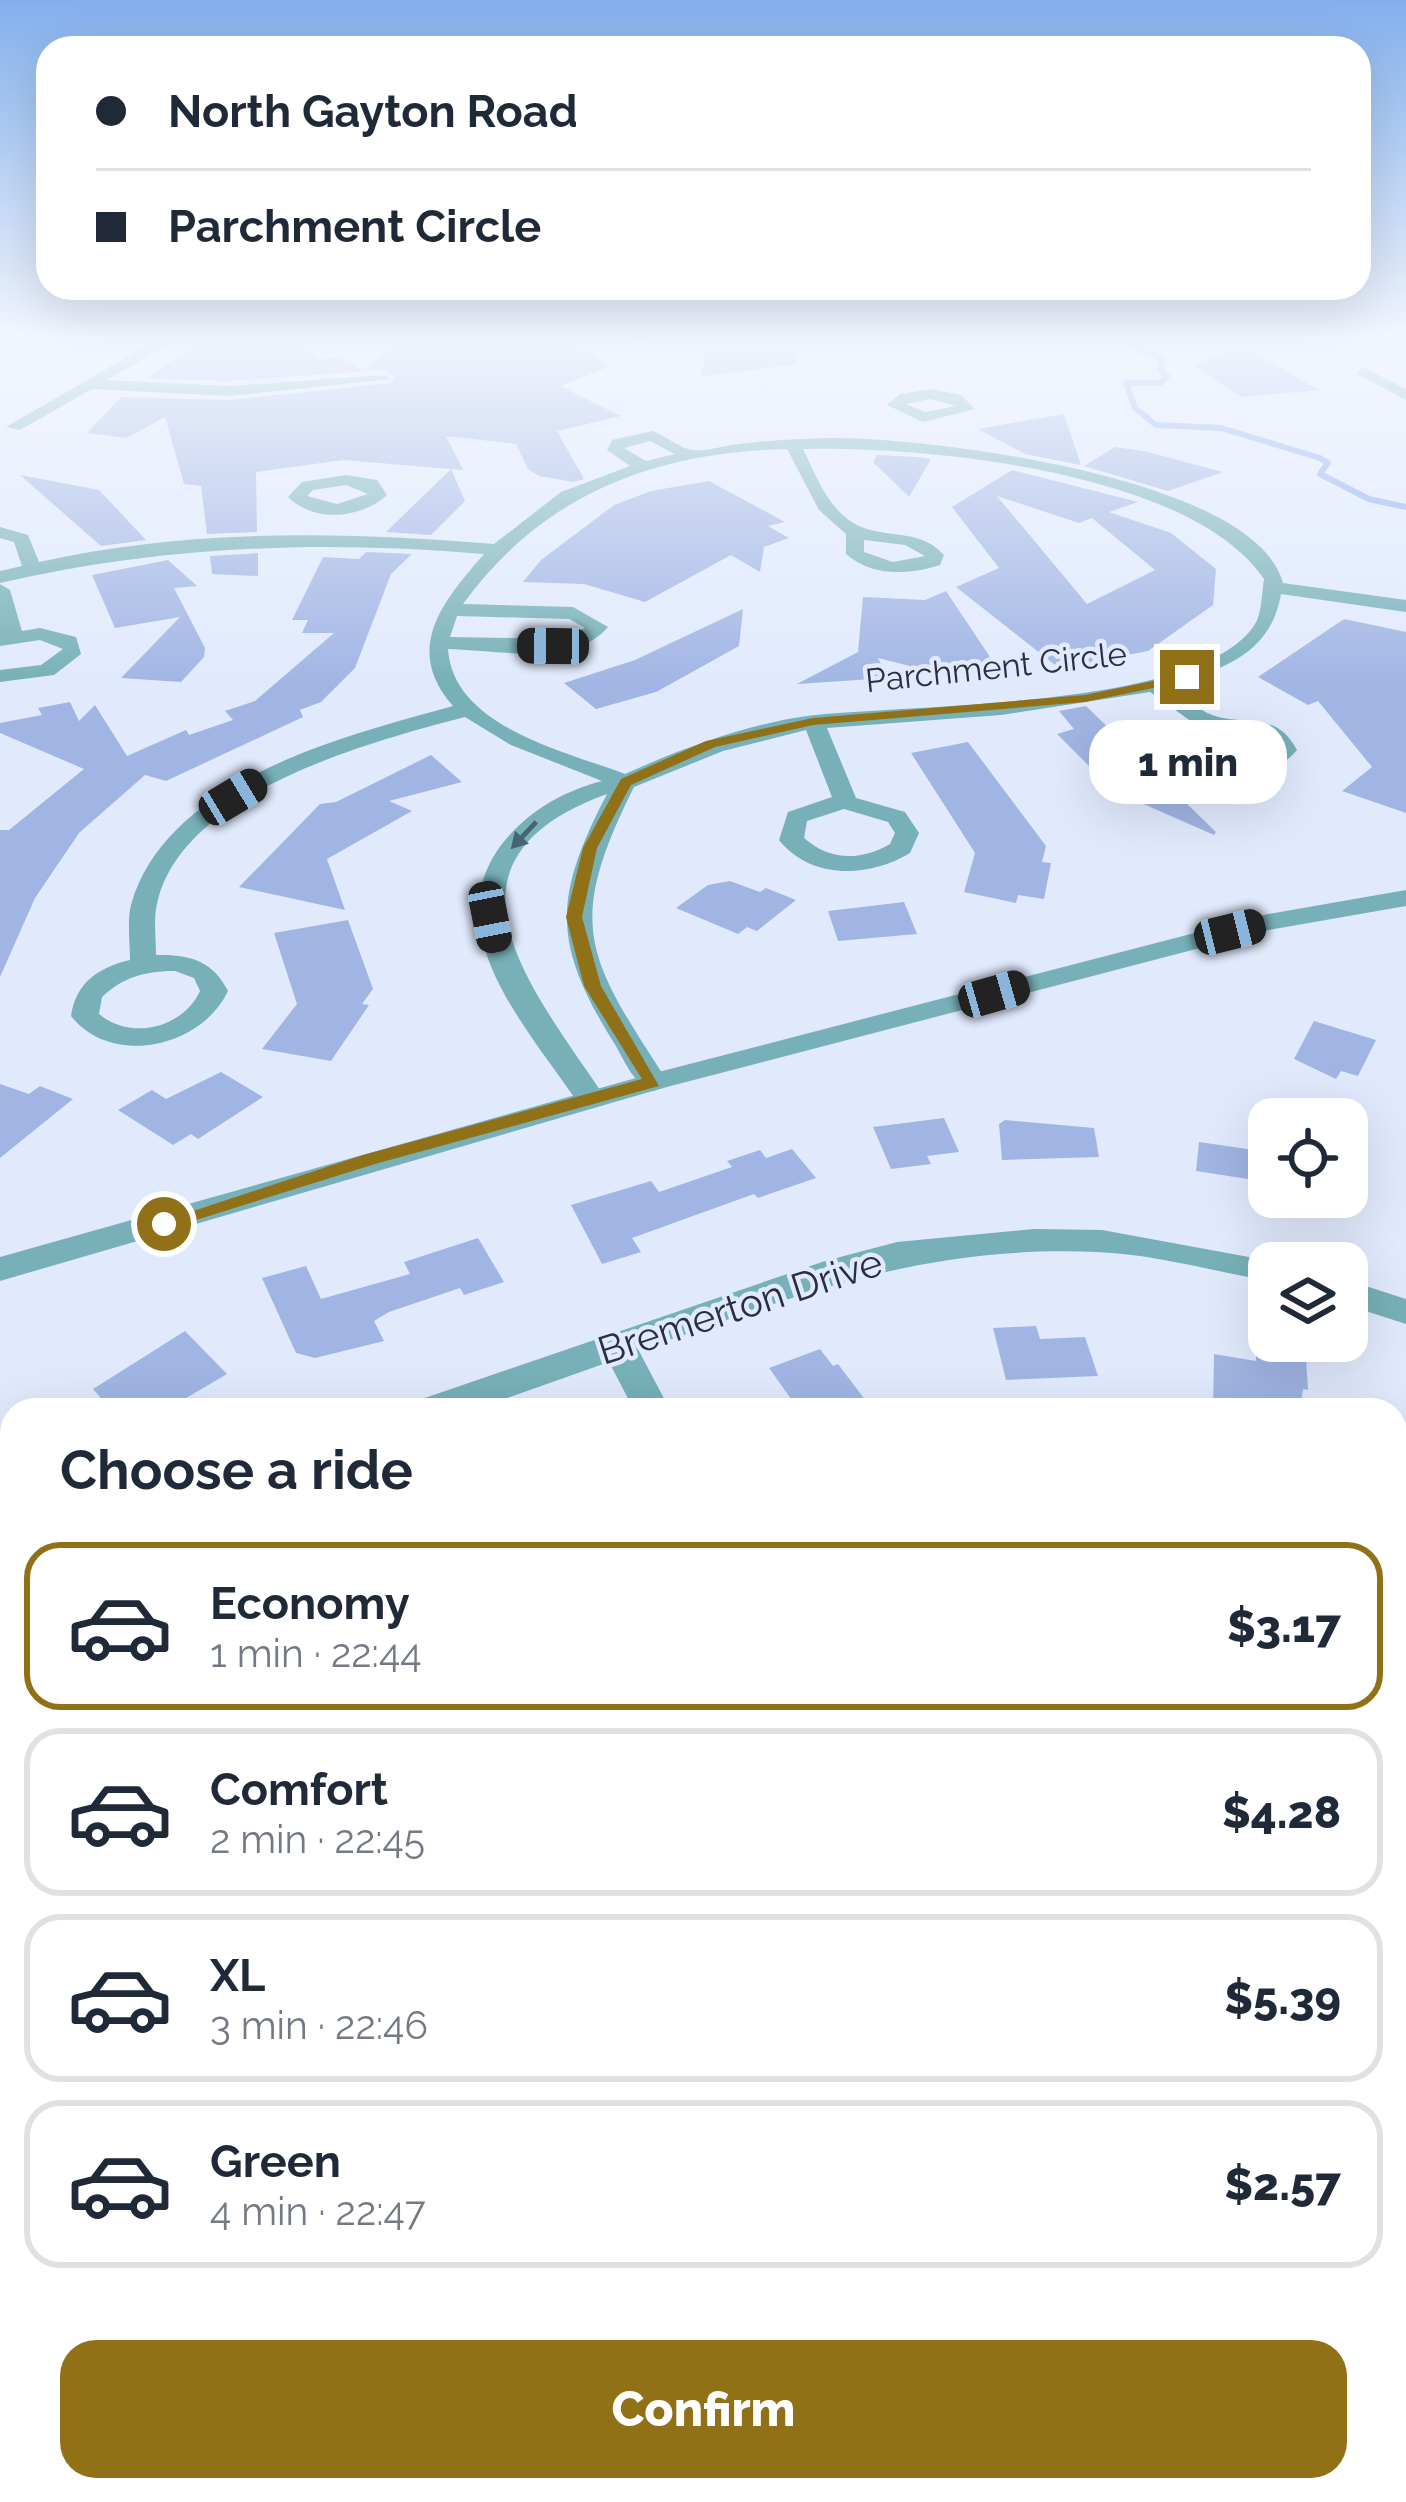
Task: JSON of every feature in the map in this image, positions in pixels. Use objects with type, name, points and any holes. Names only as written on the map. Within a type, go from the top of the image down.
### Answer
[{"type":"street","points":[[618,452],[644,467]]},
{"type":"street","points":[[683,452],[691,456]]},
{"type":"street","points":[[652,1082],[592,986],[574,917],[590,848],[626,782],[524,742],[469,709],[442,677],[436,644],[448,610],[497,550],[549,505],[644,467],[730,452]]},
{"type":"street","points":[[797,452],[829,510],[855,532]]},
{"type":"street","points":[[953,452],[1039,466],[1176,504],[1239,537],[1267,566],[1276,588],[1406,606]]},
{"type":"street","points":[[316,536],[330,509]]},
{"type":"street","points":[[0,532],[22,539],[32,568]]},
{"type":"street","points":[[0,577],[175,542],[316,536],[497,550]]},
{"type":"street","name":"Parchment Circle","points":[[591,1099],[494,941],[491,893],[500,868],[526,830],[570,801],[711,744],[813,722],[1085,698],[1156,686],[1220,664],[1245,649],[1274,614],[1276,588]]},
{"type":"street","points":[[0,590],[7,638],[61,637],[74,650],[46,670],[0,676]]},
{"type":"street","points":[[436,644],[564,645],[592,637],[598,627],[573,613],[448,610]]},
{"type":"street","points":[[1156,686],[1208,723]]},
{"type":"street","points":[[143,964],[137,929],[147,891],[173,853],[208,816],[302,760],[469,709]]},
{"type":"street","points":[[813,722],[842,784],[845,802]]},
{"type":"street","points":[[0,1269],[652,1082],[1268,922],[1406,898]]},
{"type":"street","name":"Bremerton Drive","points":[[466,1398],[825,1273],[962,1245],[1102,1241],[1248,1265]]},
{"type":"street","points":[[1368,1299],[1406,1312]]},
{"type":"street","points":[[618,1345],[646,1398]]},
{"type":"building","points":[[175,452],[454,452],[463,470],[343,460],[256,472],[257,532],[207,534],[201,486],[184,484]]},
{"type":"building","points":[[520,452],[569,452],[584,479],[574,482],[539,476],[528,469]]},
{"type":"building","points":[[1021,452],[1077,452],[1081,465]]},
{"type":"building","points":[[1107,452],[1147,452],[1223,472],[1168,491],[1084,466]]},
{"type":"building","points":[[877,455],[931,459],[909,497],[873,462]]},
{"type":"building","points":[[451,469],[465,501],[431,535],[386,532]]},
{"type":"building","points":[[1012,470],[1138,502],[1109,512],[1171,533],[1216,569],[1213,605],[1148,651],[1059,668],[956,587],[999,568],[952,507]],"holes":[[[997,496],[1079,523],[1092,518],[1155,570],[1087,604]]]},
{"type":"building","points":[[20,475],[99,490],[146,540],[101,546]]},
{"type":"building","points":[[709,481],[785,522],[768,526],[789,538],[764,547],[760,572],[731,555],[645,602],[584,584],[523,582],[541,560],[614,505],[651,491]]},
{"type":"building","points":[[366,552],[412,554],[391,574],[355,668],[321,702],[300,710],[303,717],[166,781],[145,775],[79,833],[35,898],[0,977],[0,830],[9,830],[84,769],[0,733],[0,723],[42,715],[38,708],[70,702],[79,721],[95,705],[127,756],[186,730],[189,735],[233,720],[225,711],[255,701],[334,633],[302,633],[308,620],[292,620],[323,557],[359,559]]},
{"type":"building","points":[[258,553],[258,576],[212,574],[210,556]]},
{"type":"building","points":[[168,560],[197,586],[174,588],[205,648],[204,657],[181,682],[121,678],[180,617],[115,628],[92,575]]},
{"type":"building","points":[[946,591],[1000,672],[946,675],[878,658],[888,678],[797,684],[858,652],[863,597],[925,600]]},
{"type":"building","points":[[743,609],[739,646],[656,692],[596,709],[564,683],[635,660]]},
{"type":"building","points":[[1344,619],[1406,632],[1406,813],[1342,791],[1372,767],[1318,701],[1308,705],[1258,677]]},
{"type":"building","points":[[1086,706],[1214,835],[1114,791],[1057,734],[1074,729],[1059,711]]},
{"type":"building","points":[[968,742],[1046,846],[1042,862],[1051,863],[1044,899],[1018,895],[1016,903],[964,892],[975,853],[911,753]]},
{"type":"building","points":[[431,755],[462,782],[389,801],[412,811],[327,859],[345,910],[239,887],[320,804],[336,802]]},
{"type":"building","points":[[730,881],[796,900],[757,931],[747,927],[738,934],[676,908],[708,885]]},
{"type":"building","points":[[904,902],[917,934],[838,941],[828,911]]},
{"type":"building","points":[[348,920],[373,989],[362,1004],[369,1005],[331,1061],[262,1049],[297,1004],[274,933]]},
{"type":"building","points":[[1314,1021],[1376,1040],[1358,1076],[1341,1071],[1336,1079],[1294,1059]]},
{"type":"building","points":[[221,1072],[263,1097],[198,1139],[191,1134],[173,1145],[118,1110],[152,1090],[166,1099]]},
{"type":"building","points":[[0,1084],[29,1094],[40,1086],[73,1099],[0,1158]]},
{"type":"building","points":[[944,1118],[959,1152],[927,1156],[931,1164],[891,1169],[873,1127]]},
{"type":"building","points":[[1005,1120],[1094,1128],[1099,1157],[1002,1160],[999,1124]]},
{"type":"building","points":[[1199,1142],[1248,1149],[1248,1179],[1196,1171]]},
{"type":"building","points":[[792,1149],[816,1178],[758,1198],[754,1194],[632,1238],[641,1252],[602,1264],[571,1205],[651,1181],[659,1192],[732,1167],[727,1161],[760,1150],[766,1158]]},
{"type":"building","points":[[478,1238],[504,1282],[464,1295],[460,1288],[389,1312],[374,1321],[384,1341],[315,1358],[296,1353],[262,1278],[306,1266],[321,1299],[410,1274],[404,1262]]},
{"type":"building","points":[[1036,1326],[1040,1339],[1085,1337],[1098,1376],[1006,1380],[993,1328]]},
{"type":"building","points":[[185,1331],[227,1374],[186,1398],[101,1398],[93,1389]]},
{"type":"building","points":[[820,1349],[864,1398],[790,1398],[769,1368]]},
{"type":"building","points":[[1214,1354],[1248,1362],[1306,1362],[1308,1390],[1303,1389],[1302,1398],[1213,1398]]},
{"type":"waterway","points":[[1299,452],[1328,463],[1320,474],[1369,499],[1406,507]]},
{"type":"route","points":[[164,1224],[286,1190],[369,1160],[652,1082],[592,986],[574,917],[578,880],[590,848],[626,782],[648,768],[756,731],[1123,694],[1187,677]]}]
